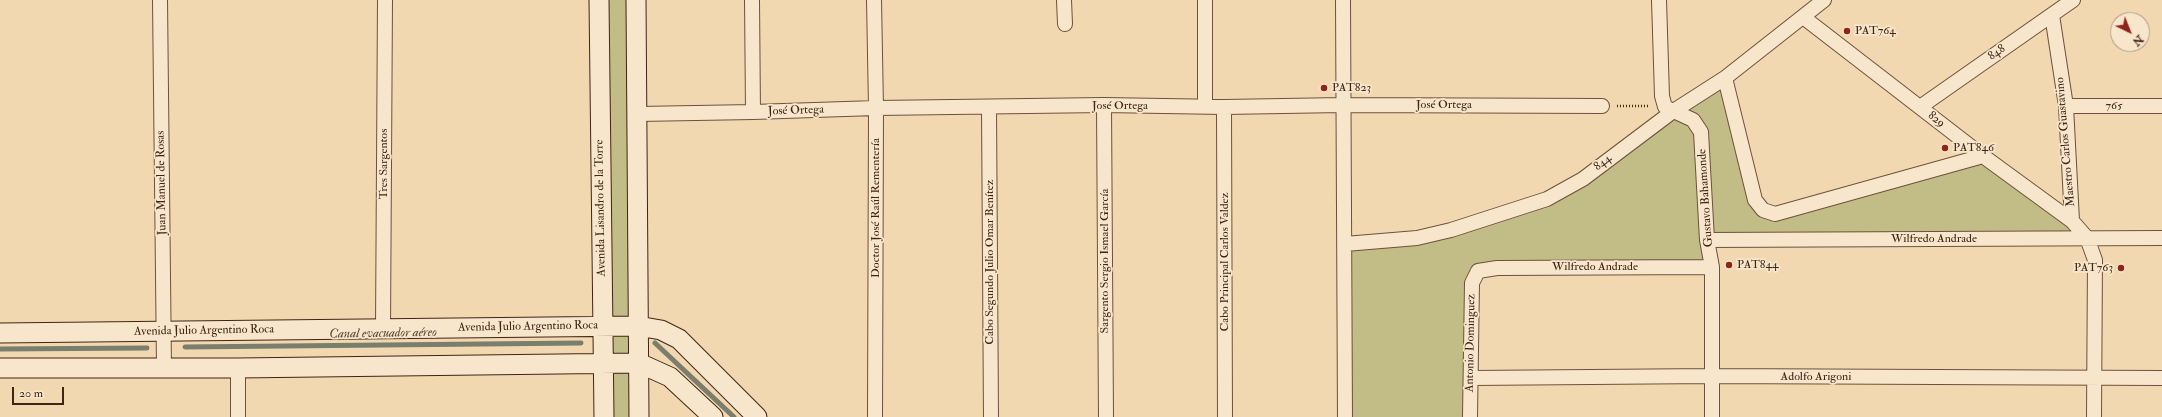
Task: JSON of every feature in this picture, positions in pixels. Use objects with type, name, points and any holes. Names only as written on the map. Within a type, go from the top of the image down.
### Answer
[{"type":"main road","name":"Avenida Lisandro de la Torre","points":[[599,0],[604,417]]},
{"type":"main road","points":[[636,0],[639,417]]},
{"type":"main road","name":"Avenida Julio Argentino Roca","points":[[0,333],[638,326],[661,330],[679,339],[757,417]]},
{"type":"main road","points":[[0,368],[238,368],[639,363],[670,377],[713,417]]},
{"type":"street","name":"Juan Manuel de Rosas","points":[[160,0],[164,367]]},
{"type":"street","name":"Tres Sargentos","points":[[384,329],[385,0]]},
{"type":"street","points":[[752,0],[753,112]]},
{"type":"street","name":"Doctor José Raúl Rementería","points":[[874,0],[876,108],[875,417]]},
{"type":"street","points":[[1064,0],[1065,24]]},
{"type":"street","points":[[1205,0],[1205,106]]},
{"type":"street","points":[[1343,0],[1342,105],[1345,244],[1345,417]]},
{"type":"street","points":[[1659,0],[1662,96],[1668,109]]},
{"type":"street","name":"844","points":[[1345,244],[1417,238],[1451,230],[1547,199],[1583,179],[1668,109],[1725,78],[1824,0]]},
{"type":"street","name":"848","points":[[1920,107],[2074,0]]},
{"type":"street","name":"Maestro Carlos Guastavino","points":[[2052,15],[2066,106],[2072,221]]},
{"type":"street","name":"829","points":[[1803,17],[1983,156],[2072,221],[2087,238]]},
{"type":"street","points":[[1725,78],[1755,200],[1762,210],[1775,214],[1983,156]]},
{"type":"street","name":"José Ortega","points":[[638,114],[876,108],[1104,105],[1224,107],[1342,105],[1602,106]]},
{"type":"street","name":"Sargento Sergio Ismael García","points":[[1104,105],[1106,417]]},
{"type":"street","name":"Cabo Segundo Julio Omar Benítez","points":[[988,106],[991,417]]},
{"type":"street","name":"765","points":[[2066,106],[2162,106]]},
{"type":"street","name":"Cabo Principal Carlos Valdez","points":[[1224,107],[1226,417]]},
{"type":"street","name":"Gustavo Bahamonde","points":[[1668,109],[1693,120],[1701,132],[1706,240],[1712,267],[1712,417]]},
{"type":"street","points":[[2087,238],[2096,260],[2094,417]]},
{"type":"street","name":"Wilfredo Andrade","points":[[1706,240],[2162,238]]},
{"type":"street","name":"Wilfredo Andrade","points":[[1478,271],[1497,268],[1712,267]]},
{"type":"street","name":"Antonio Dominguez","points":[[1470,417],[1472,283],[1478,271]]},
{"type":"street","points":[[238,368],[238,417]]},
{"type":"street","name":"Adolfo Arigoni","points":[[1471,378],[1711,376],[2162,378]]},
{"type":"path","points":[[1602,106],[1668,109]]},
{"type":"shaded area","points":[[599,0],[636,0],[639,417],[604,417]]},
{"type":"shaded area","points":[[1725,78],[1763,210],[1983,156],[2087,238],[1707,240],[1712,267],[1478,271],[1470,417],[1345,417],[1345,244],[1417,238],[1547,199]]},
{"type":"waterway","name":"Canal evacuador aéreo","points":[[185,347],[581,343]]},
{"type":"waterway","name":"Canal evacuador aéreo","points":[[655,343],[734,417]]},
{"type":"waterway","name":"Canal evacuador aéreo","points":[[0,349],[147,348]]},
{"type":"place","name":"PAT764","points":[[1847,31]]},
{"type":"place","name":"PAT823","points":[[1324,88]]},
{"type":"place","name":"PAT846","points":[[1945,148]]},
{"type":"place","name":"PAT844","points":[[1729,265]]},
{"type":"place","name":"PAT763","points":[[2121,268]]}]
